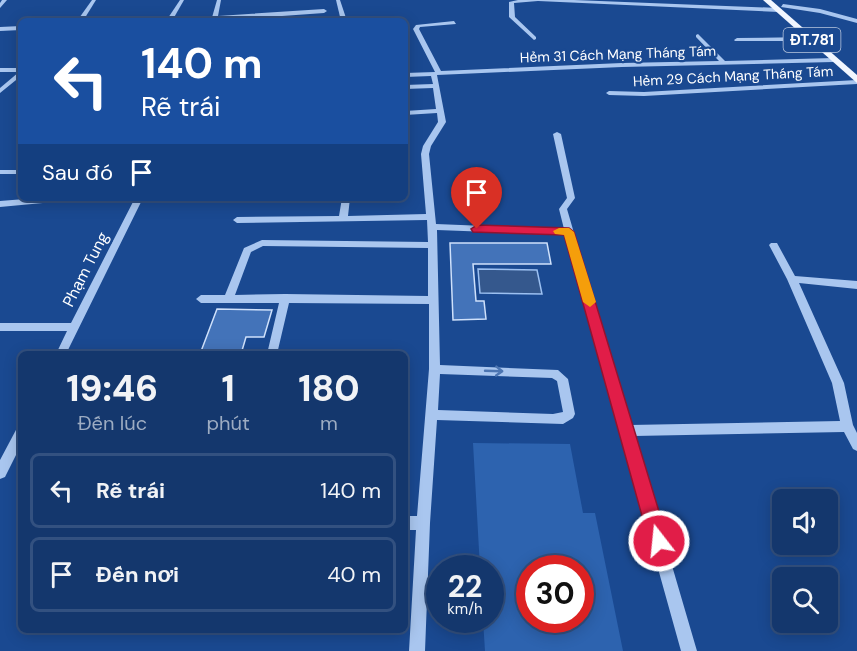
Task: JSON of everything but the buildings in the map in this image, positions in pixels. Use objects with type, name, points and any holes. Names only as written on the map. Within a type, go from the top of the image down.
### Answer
[{"type":"main road","name":"ĐT.781","points":[[767,0],[778,6],[857,68]]},
{"type":"main road","name":"ĐT.781","points":[[778,6],[810,39],[857,81]]},
{"type":"street","points":[[0,6],[5,0]]},
{"type":"street","points":[[82,18],[94,0]]},
{"type":"street","points":[[171,18],[182,0]]},
{"type":"street","points":[[214,18],[219,0]]},
{"type":"street","points":[[338,0],[343,18]]},
{"type":"street","points":[[534,38],[512,17],[509,1],[538,0],[669,6],[778,6],[820,11],[857,21]]},
{"type":"street","points":[[665,0],[669,6]]},
{"type":"street","points":[[228,18],[324,11]]},
{"type":"street","points":[[417,651],[423,523],[435,369],[432,222],[425,154],[427,146],[442,122],[438,111],[436,73],[416,29],[418,26],[427,24],[454,23]]},
{"type":"street","points":[[0,29],[18,28]]},
{"type":"street","points":[[698,36],[724,63]]},
{"type":"street","points":[[737,40],[810,39]]},
{"type":"street","name":"Hẻm 31 Cách Mạng Tháng Tám","points":[[408,75],[833,60]]},
{"type":"street","points":[[0,70],[18,72]]},
{"type":"street","points":[[0,79],[18,79]]},
{"type":"street","points":[[0,92],[18,79]]},
{"type":"street","name":"Hẻm 29 Cách Mạng Tháng Tám","points":[[609,93],[644,94],[857,81]]},
{"type":"street","points":[[408,87],[436,86]]},
{"type":"street","points":[[408,112],[438,111]]},
{"type":"street","points":[[558,134],[571,198],[563,209],[689,651]]},
{"type":"street","points":[[0,172],[18,172]]},
{"type":"street","points":[[0,204],[32,201]]},
{"type":"street","name":"Phạm Tung","points":[[62,351],[137,201]]},
{"type":"street","points":[[343,218],[346,201]]},
{"type":"street","points":[[237,220],[343,218],[569,232]]},
{"type":"street","points":[[229,298],[247,250],[262,243],[432,245]]},
{"type":"street","points":[[774,245],[792,279],[838,383],[847,426],[857,445]]},
{"type":"street","points":[[792,279],[857,285]]},
{"type":"street","points":[[273,351],[285,298]]},
{"type":"street","points":[[201,299],[432,300]]},
{"type":"street","points":[[0,327],[74,327]]},
{"type":"street","points":[[431,415],[563,419],[569,414],[562,380],[554,373],[435,369]]},
{"type":"street","points":[[628,431],[847,426]]},
{"type":"street","points":[[0,473],[18,438]]},
{"type":"street","points":[[408,523],[423,523]]},
{"type":"shaded area","points":[[478,269],[537,270],[542,294],[480,293]]},
{"type":"shaded area","points":[[473,443],[570,444],[583,513],[595,513],[623,651],[485,651],[484,633],[504,633],[504,555],[479,555]]},
{"type":"slow traffic","points":[[559,231],[569,232],[590,302]]},
{"type":"route","points":[[477,229],[569,232],[659,541]]}]
